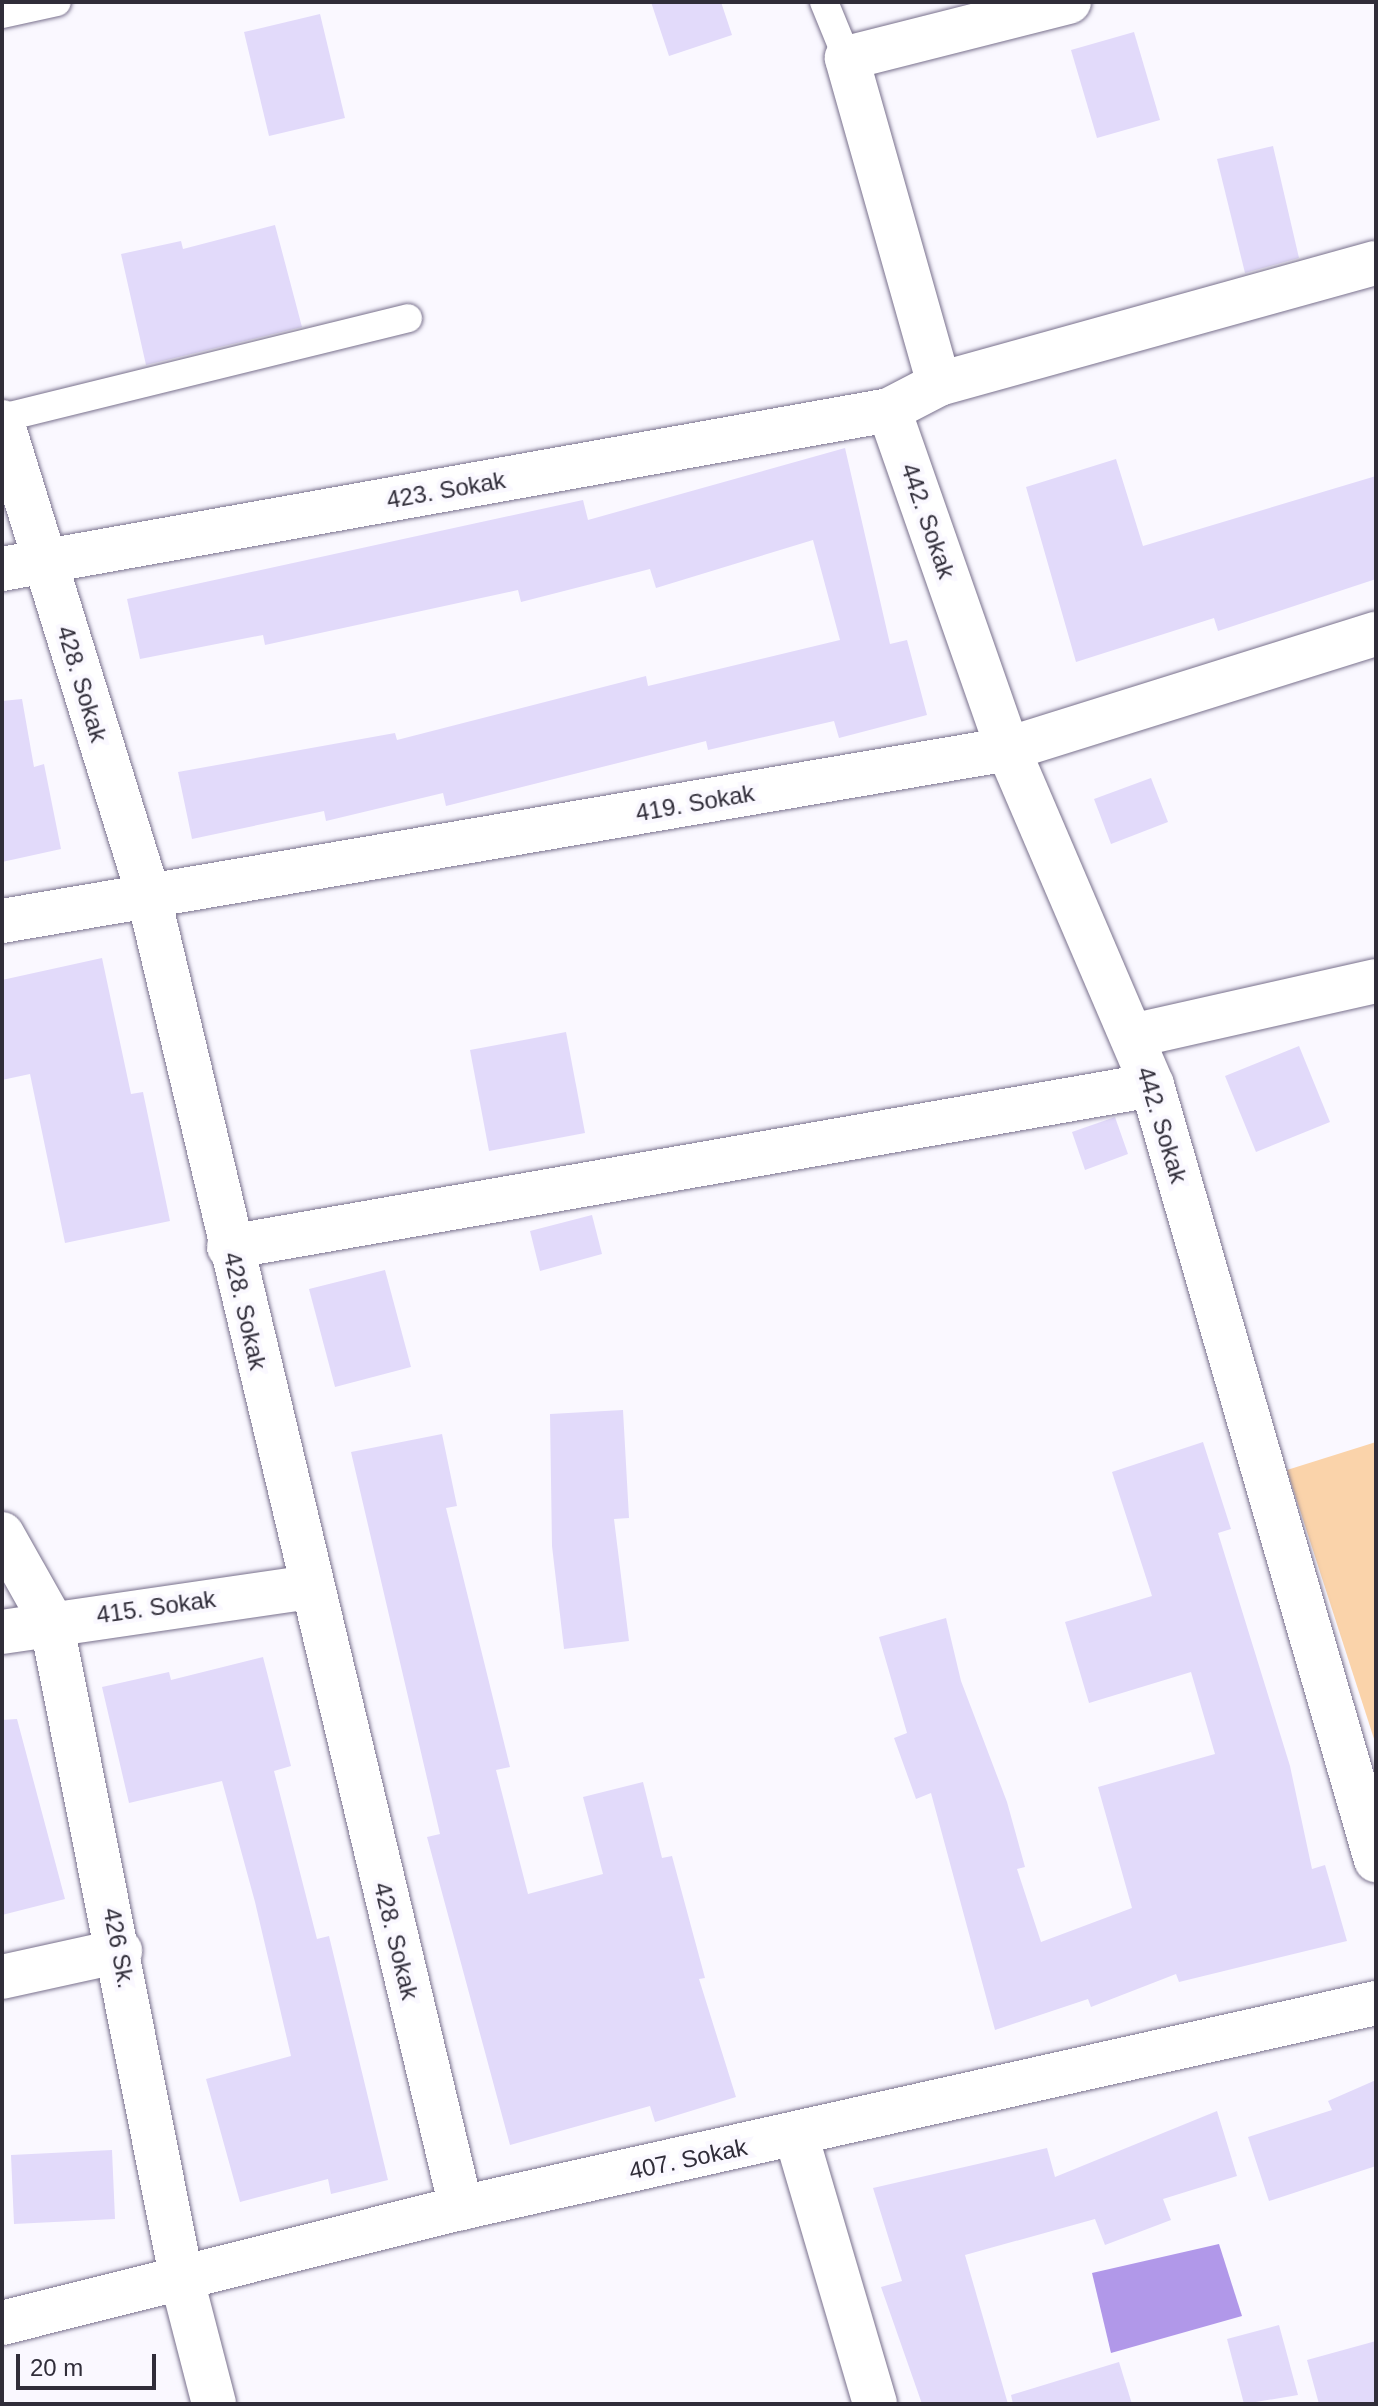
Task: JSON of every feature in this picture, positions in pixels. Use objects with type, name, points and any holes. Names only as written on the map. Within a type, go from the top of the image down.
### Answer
[{"type":"street","points":[[939,384],[847,58],[1069,2]]},
{"type":"street","name":"423. Sokak","points":[[2,569],[889,410],[939,384],[1376,263]]},
{"type":"street","name":"442. Sokak","points":[[889,410],[1008,749],[1152,1085],[1376,1860]]},
{"type":"street","name":"428. Sokak","points":[[2,420],[149,898],[229,1247],[461,2208]]},
{"type":"street","name":"419. Sokak","points":[[2,921],[1008,749],[1376,634]]},
{"type":"street","points":[[1132,1036],[1376,981]]},
{"type":"street","points":[[229,1247],[1152,1085]]},
{"type":"street","name":"426 Sk.","points":[[2,1534],[51,1621],[120,1951],[181,2276],[214,2404]]},
{"type":"street","name":"415. Sokak","points":[[2,1632],[51,1621],[311,1587]]},
{"type":"street","points":[[2,1977],[120,1951]]},
{"type":"street","name":"407. Sokak","points":[[2,2323],[461,2208],[1376,2003]]},
{"type":"street","points":[[796,2135],[875,2404]]},
{"type":"lane","points":[[2,14],[57,2]]},
{"type":"lane","points":[[824,2],[847,58]]},
{"type":"lane","points":[[2,420],[408,318]]},
{"type":"shaded area","points":[[1376,1442],[1376,1745],[1287,1470]]},
{"type":"shaded area","points":[[1219,2244],[1242,2316],[1111,2353],[1092,2273]]},
{"type":"building","points":[[651,2],[721,2],[732,35],[669,56]]},
{"type":"building","points":[[320,14],[345,118],[269,136],[244,32]]},
{"type":"building","points":[[1134,32],[1160,120],[1097,138],[1071,50]]},
{"type":"building","points":[[1273,146],[1299,258],[1245,273],[1217,159]]},
{"type":"building","points":[[275,225],[302,327],[146,365],[121,254],[181,241],[183,249]]},
{"type":"building","points":[[845,448],[890,644],[907,640],[927,715],[839,738],[834,721],[708,750],[706,741],[446,806],[443,793],[326,821],[324,811],[192,839],[178,772],[395,733],[397,740],[646,676],[648,686],[840,640],[813,540],[656,588],[650,569],[521,602],[518,590],[265,645],[263,635],[140,659],[127,599],[583,500],[588,520]]},
{"type":"building","points":[[1116,459],[1143,546],[1376,476],[1376,579],[1218,631],[1214,618],[1076,662],[1026,487]]},
{"type":"building","points":[[22,699],[34,767],[44,764],[61,849],[2,862],[2,701]]},
{"type":"building","points":[[1151,778],[1168,822],[1111,844],[1094,799]]},
{"type":"building","points":[[102,958],[131,1094],[143,1092],[170,1221],[65,1243],[30,1074],[2,1080],[2,980]]},
{"type":"building","points":[[566,1032],[585,1133],[489,1151],[470,1050]]},
{"type":"building","points":[[1299,1046],[1330,1122],[1256,1152],[1225,1076]]},
{"type":"building","points":[[1115,1117],[1128,1154],[1085,1170],[1072,1132]]},
{"type":"building","points":[[592,1215],[602,1254],[540,1271],[530,1231]]},
{"type":"building","points":[[385,1270],[411,1367],[335,1387],[309,1289]]},
{"type":"building","points":[[623,1410],[629,1518],[614,1519],[629,1641],[564,1649],[552,1546],[550,1414]]},
{"type":"building","points":[[442,1434],[457,1506],[446,1508],[510,1767],[496,1770],[528,1894],[603,1874],[583,1797],[643,1782],[662,1858],[672,1856],[705,1978],[699,1979],[736,2097],[655,2122],[650,2106],[510,2145],[427,1837],[440,1834],[351,1452]]},
{"type":"building","points":[[1203,1442],[1231,1529],[1218,1533],[1290,1766],[1312,1869],[1325,1865],[1347,1941],[1179,1982],[1176,1974],[1091,2007],[1088,1999],[995,2030],[931,1793],[916,1799],[894,1738],[907,1733],[879,1637],[946,1618],[961,1681],[1007,1802],[1025,1867],[1017,1869],[1041,1942],[1132,1908],[1098,1787],[1215,1754],[1191,1672],[1089,1703],[1065,1622],[1152,1596],[1112,1472]]},
{"type":"building","points":[[263,1657],[291,1766],[274,1771],[317,1939],[329,1936],[388,2180],[331,2194],[328,2179],[240,2202],[206,2079],[291,2056],[255,1902],[222,1781],[129,1803],[102,1687],[169,1672],[171,1680]]},
{"type":"building","points":[[17,1719],[65,1899],[2,1915],[2,1720]]},
{"type":"building","points":[[1376,2080],[1376,2166],[1269,2201],[1248,2137],[1332,2110],[1328,2101]]},
{"type":"building","points":[[1217,2111],[1237,2176],[1163,2199],[1171,2220],[1105,2245],[1095,2219],[965,2255],[1008,2404],[922,2404],[881,2287],[902,2281],[873,2188],[1047,2148],[1055,2177]]},
{"type":"building","points":[[112,2150],[115,2219],[14,2224],[11,2155]]},
{"type":"building","points":[[1279,2325],[1298,2395],[1244,2404],[1227,2339]]},
{"type":"building","points":[[1376,2341],[1376,2404],[1319,2404],[1307,2360]]},
{"type":"building","points":[[1119,2362],[1132,2404],[1013,2404],[1011,2395]]}]
